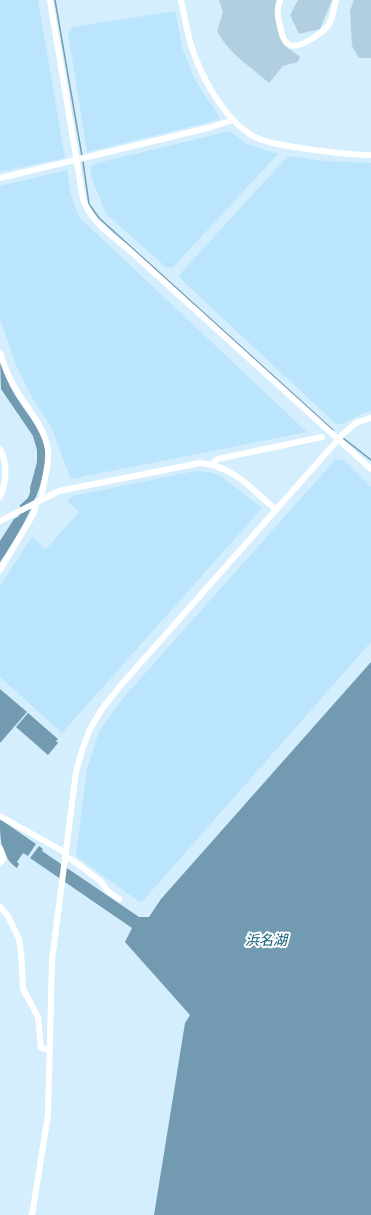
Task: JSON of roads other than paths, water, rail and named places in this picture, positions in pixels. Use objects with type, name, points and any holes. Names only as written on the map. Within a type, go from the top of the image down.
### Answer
[{"type":"street","points":[[50,0],[78,161],[83,199],[93,220],[128,249],[337,440],[371,469]]},
{"type":"street","points":[[181,0],[194,54],[206,79],[232,120],[252,135],[270,142],[341,154],[371,155]]},
{"type":"street","points":[[280,0],[277,14],[283,37],[286,42],[294,46],[300,45],[320,34],[331,19],[336,0]]},
{"type":"street","points":[[0,178],[78,161],[208,128],[232,120]]},
{"type":"street","points":[[0,354],[13,385],[40,429],[47,444],[48,460],[42,491],[34,513],[0,570]]},
{"type":"street","points":[[32,1215],[47,1121],[52,960],[78,764],[87,736],[98,715],[121,685],[337,440],[351,426],[371,418]]},
{"type":"street","points":[[214,465],[218,458],[322,437]]},
{"type":"street","points":[[0,449],[5,464],[4,488],[0,497]]},
{"type":"street","points":[[0,521],[38,501],[64,490],[200,463],[214,465],[232,472],[276,510]]},
{"type":"street","points":[[0,816],[65,857],[71,859],[99,880],[109,892],[119,898]]},
{"type":"street","points":[[0,848],[4,858],[0,863]]},
{"type":"street","points":[[0,907],[8,916],[19,939],[23,989],[38,1016],[41,1048],[50,1050]]},
{"type":"street","points":[[38,1016],[50,1016]]},
{"type":"water","points":[[0,360],[7,380],[14,393],[40,434],[46,454],[40,486],[33,504],[16,537],[0,562],[0,541],[14,519],[19,516],[20,505],[28,498],[30,494],[30,488],[37,462],[37,450],[33,436],[1,389]]},
{"type":"water","name":"浜名湖","points":[[371,662],[371,1215],[154,1215],[185,1023],[190,1015],[125,942],[132,928],[30,858],[39,846],[43,849],[42,851],[139,917],[149,917],[161,899]]},
{"type":"water","points":[[0,689],[27,712],[0,743]]},
{"type":"water","points":[[28,713],[58,739],[56,741],[58,743],[48,755],[16,727]]},
{"type":"water","points":[[0,819],[36,844],[28,856],[23,853],[17,862],[19,864],[17,868],[11,863],[4,852],[0,833]]},
{"type":"waterway","points":[[55,0],[82,156]]},
{"type":"waterway","points":[[83,162],[89,204],[99,218],[333,430]]},
{"type":"waterway","points":[[343,438],[371,460]]}]
